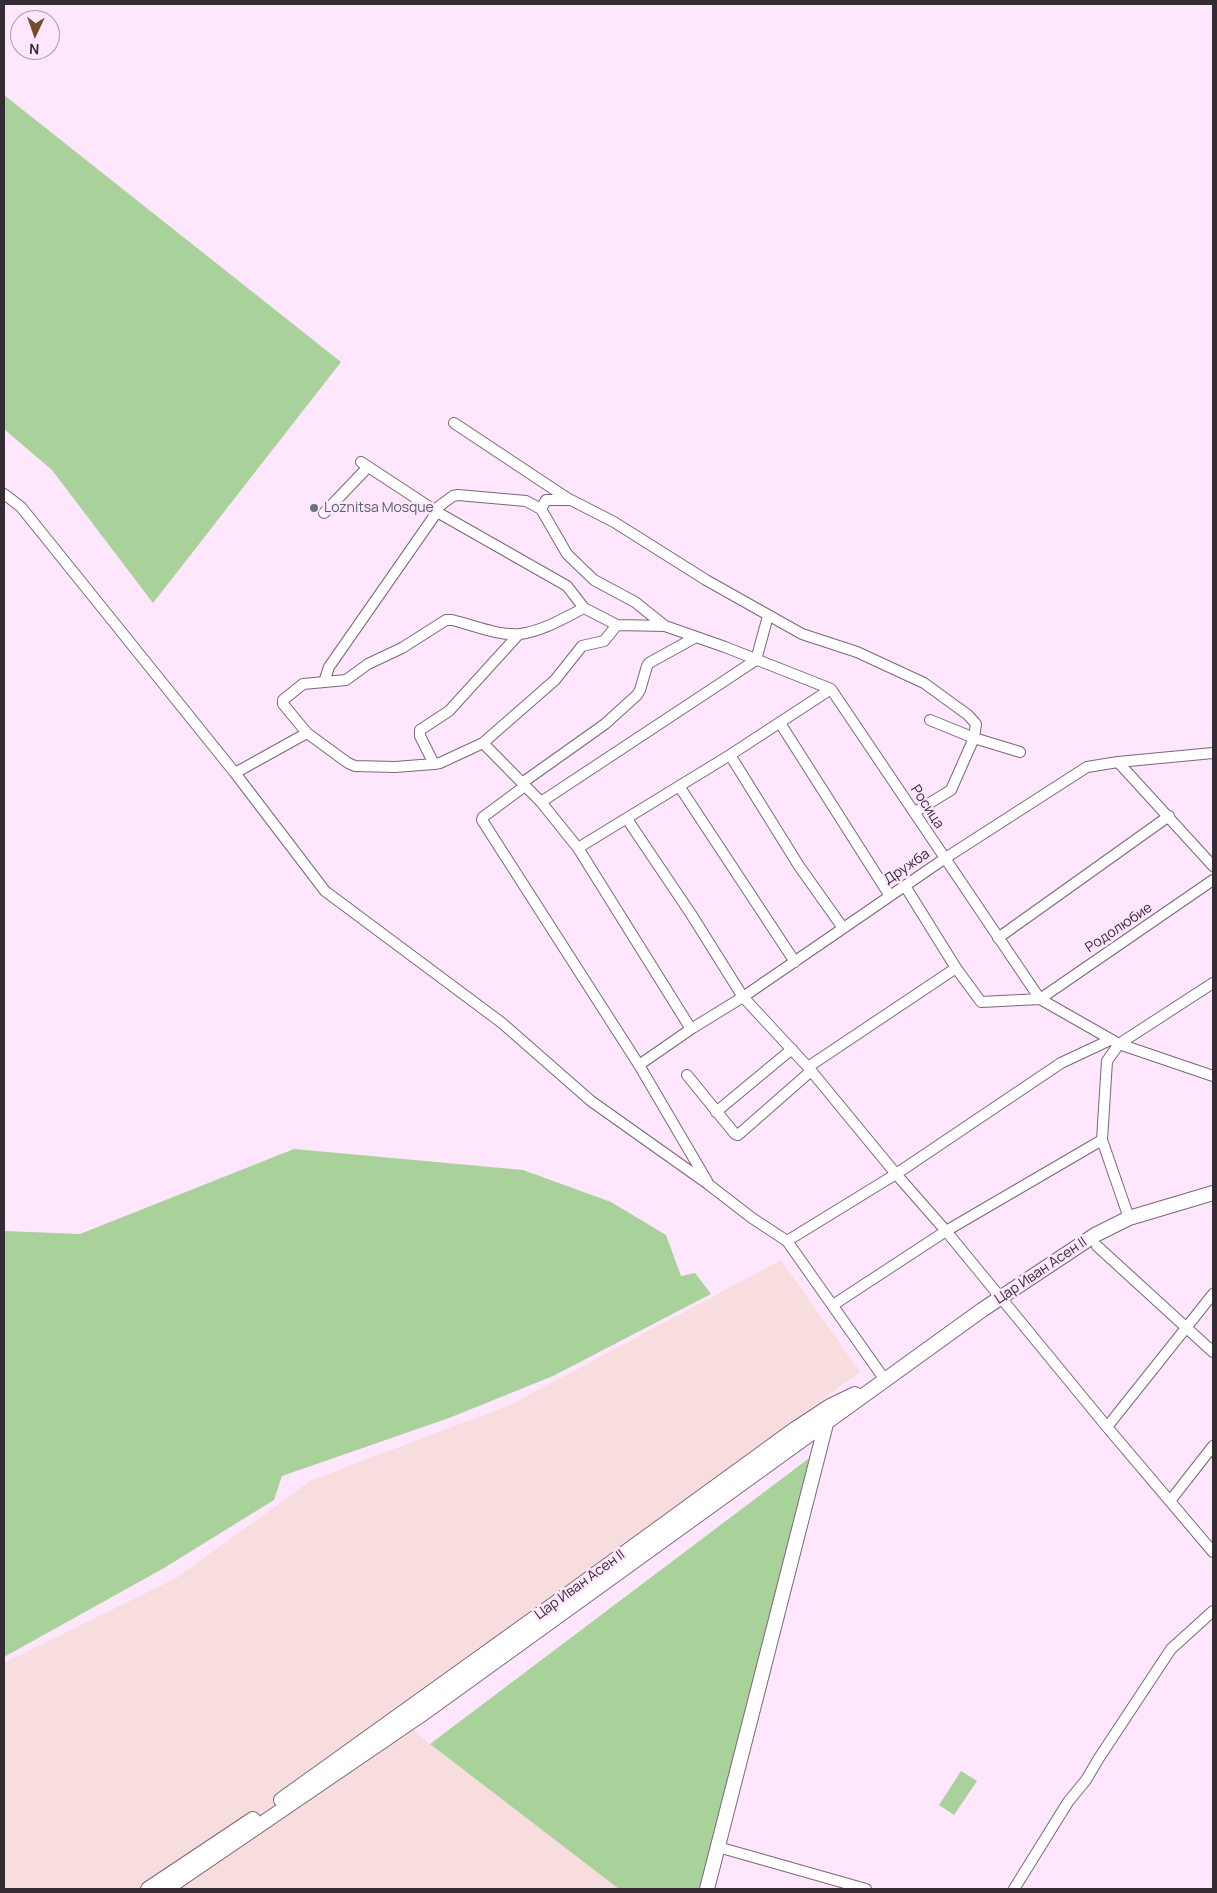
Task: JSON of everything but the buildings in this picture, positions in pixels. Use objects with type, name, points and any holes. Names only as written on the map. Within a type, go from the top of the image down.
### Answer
[{"type":"street","points":[[454,423],[571,500],[614,522],[768,616],[802,634],[857,652],[924,684],[968,715],[976,724],[974,738],[950,790],[915,812]]},
{"type":"street","points":[[324,514],[364,464],[436,511],[567,586],[584,608],[617,625],[665,626],[831,689]]},
{"type":"street","points":[[544,482],[543,505],[567,554],[594,580],[636,602],[665,626]]},
{"type":"street","points":[[4,494],[21,507],[235,773],[324,891],[502,1023],[591,1101],[708,1184],[752,1218],[787,1241],[885,1380]]},
{"type":"street","points":[[324,682],[329,667],[436,511],[453,496],[543,505],[571,500]]},
{"type":"street","points":[[584,608],[541,629],[519,634],[499,632],[446,620],[402,648],[368,664],[346,680],[299,685],[283,700],[283,704],[308,733],[348,763],[355,766],[395,767],[440,763],[483,743],[555,680],[582,646],[604,641],[617,625]]},
{"type":"street","points":[[541,802],[756,660],[768,616]]},
{"type":"street","points":[[434,764],[420,736],[420,730],[449,711],[519,634]]},
{"type":"street","points":[[696,637],[650,663],[647,666],[637,695],[605,724],[524,784],[483,817],[482,820],[639,1065],[708,1184]]},
{"type":"street","points":[[578,848],[730,755],[831,689]]},
{"type":"street","name":"Росица","points":[[831,689],[1040,999],[1115,1042],[1213,1076]]},
{"type":"street","points":[[930,720],[974,738],[1020,752]]},
{"type":"street","points":[[780,723],[890,896]]},
{"type":"street","points":[[235,773],[308,733]]},
{"type":"street","points":[[483,743],[541,802],[578,848],[691,1029]]},
{"type":"street","name":"Дружба","points":[[639,1065],[795,962],[944,858],[1087,767],[1118,762],[1213,753]]},
{"type":"street","points":[[730,755],[799,866],[842,928]]},
{"type":"street","points":[[1118,762],[1213,866]]},
{"type":"street","points":[[679,786],[795,962]]},
{"type":"street","points":[[998,938],[1169,816]]},
{"type":"street","points":[[627,819],[743,997],[809,1069],[1213,1552]]},
{"type":"street","name":"Родолюбие","points":[[1040,999],[1213,880]]},
{"type":"street","points":[[904,886],[956,968],[981,1002],[1040,999]]},
{"type":"street","points":[[686,1075],[735,1134],[738,1135],[809,1069],[956,968]]},
{"type":"street","points":[[787,1241],[896,1174],[1061,1063],[1115,1042],[1213,983]]},
{"type":"street","points":[[1115,1042],[1107,1061],[1102,1140],[1129,1218]]},
{"type":"street","points":[[716,1112],[792,1050]]},
{"type":"street","points":[[833,1305],[946,1231],[1102,1140]]},
{"type":"street","name":"Цар Иван Асен II","points":[[166,1889],[570,1609],[1000,1298],[1095,1235],[1129,1218],[1213,1193]]},
{"type":"street","points":[[1098,1246],[1213,1352]]},
{"type":"street","points":[[1107,1427],[1213,1294]]},
{"type":"street","name":"Цар Иван Асен II","points":[[148,1889],[280,1800],[567,1595],[794,1429],[830,1406],[885,1380]]},
{"type":"street","points":[[707,1889],[830,1406]]},
{"type":"street","points":[[1170,1501],[1213,1446]]},
{"type":"street","points":[[1014,1889],[1068,1802],[1086,1780],[1171,1649],[1213,1610]]},
{"type":"street","points":[[718,1847],[866,1889]]},
{"type":"shaded area","points":[[781,1260],[860,1372],[393,1712],[430,1744],[619,1889],[4,1889],[4,1663],[176,1578],[312,1480],[510,1405]]},
{"type":"green space","points":[[4,95],[341,362],[153,603],[52,470],[4,429]]},
{"type":"green space","points":[[294,1149],[523,1170],[611,1202],[666,1235],[681,1276],[695,1273],[711,1294],[553,1376],[449,1418],[282,1476],[274,1500],[164,1568],[4,1657],[4,1231],[80,1234]]},
{"type":"green space","points":[[820,1450],[701,1889],[619,1889],[430,1744]]},
{"type":"green space","points":[[961,1771],[977,1781],[954,1815],[939,1805]]},
{"type":"place","name":"Loznitsa Mosque","points":[[314,508]]}]
